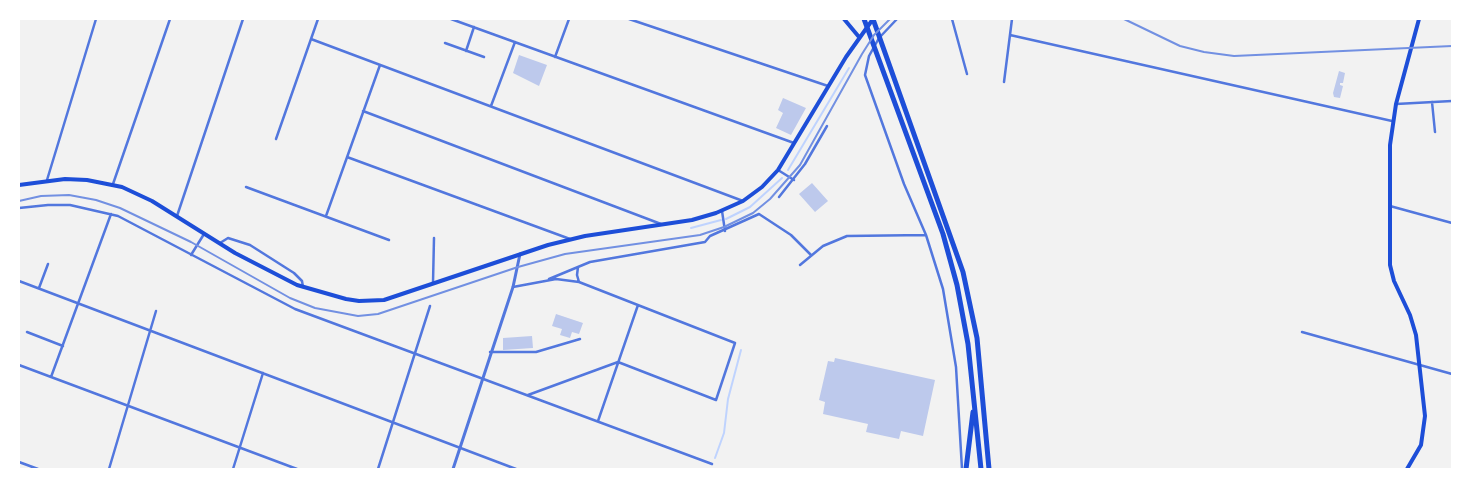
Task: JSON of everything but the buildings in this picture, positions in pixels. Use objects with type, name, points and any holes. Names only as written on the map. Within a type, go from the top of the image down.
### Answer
[{"type":"highway","points":[[864,19],[950,257],[964,315],[981,469]]},
{"type":"highway","points":[[872,20],[949,228],[966,287],[977,338],[989,469]]},
{"type":"highway","points":[[964,469],[975,402]]},
{"type":"main road","points":[[844,19],[859,37]]},
{"type":"main road","points":[[1407,469],[1416,455],[1424,429],[1421,366],[1414,326],[1394,281],[1390,265],[1392,121],[1419,19]]},
{"type":"main road","points":[[19,185],[47,180],[80,180],[114,184],[142,195],[219,244],[279,277],[303,287],[336,297],[368,301],[399,296],[433,283],[570,239],[692,220],[722,211],[743,201],[762,187],[778,170],[796,144],[828,86],[872,20]]},
{"type":"street","points":[[47,180],[96,19]]},
{"type":"street","points":[[114,184],[170,19]]},
{"type":"street","points":[[177,217],[244,19]]},
{"type":"street","points":[[276,139],[318,19]]},
{"type":"street","points":[[450,19],[796,144]]},
{"type":"street","points":[[555,57],[569,19]]},
{"type":"street","points":[[629,19],[828,86]]},
{"type":"street","points":[[898,19],[885,30],[869,56],[865,70],[866,82],[904,184],[926,235],[943,289],[953,340],[964,469]]},
{"type":"street","points":[[952,19],[967,74]]},
{"type":"street","points":[[1004,82],[1012,19]]},
{"type":"street","points":[[466,51],[474,27]]},
{"type":"street","points":[[1010,35],[1392,121]]},
{"type":"street","points":[[311,39],[743,201]]},
{"type":"street","points":[[491,106],[515,42]]},
{"type":"street","points":[[445,43],[484,57]]},
{"type":"street","points":[[326,216],[380,65]]},
{"type":"street","points":[[1396,104],[1452,101]]},
{"type":"street","points":[[1432,102],[1435,132]]},
{"type":"street","points":[[363,110],[664,225]]},
{"type":"street","points":[[779,197],[794,180],[827,126]]},
{"type":"street","points":[[347,157],[570,239]]},
{"type":"street","points":[[778,170],[794,180]]},
{"type":"street","points":[[246,187],[390,240]]},
{"type":"street","points":[[19,208],[62,204],[87,207],[111,214],[137,225],[288,305],[712,464]]},
{"type":"street","points":[[1390,206],[1452,223]]},
{"type":"street","points":[[722,211],[725,230]]},
{"type":"street","points":[[51,377],[111,214]]},
{"type":"street","points":[[513,287],[546,280],[578,266],[705,242],[710,236],[759,214],[791,235],[811,255]]},
{"type":"street","points":[[192,255],[204,234]]},
{"type":"street","points":[[800,265],[828,243],[847,236],[926,235]]},
{"type":"street","points":[[219,244],[228,238],[250,245],[294,273],[302,281],[303,287]]},
{"type":"street","points":[[433,283],[434,238]]},
{"type":"street","points":[[453,469],[481,378],[513,287],[520,254]]},
{"type":"street","points":[[39,288],[48,264]]},
{"type":"street","points":[[578,266],[577,275],[580,282]]},
{"type":"street","points":[[527,395],[619,362],[716,400],[735,342],[580,282],[546,280]]},
{"type":"street","points":[[19,281],[516,469]]},
{"type":"street","points":[[598,422],[638,305]]},
{"type":"street","points":[[378,469],[430,306]]},
{"type":"street","points":[[109,469],[156,311]]},
{"type":"street","points":[[27,332],[63,346]]},
{"type":"street","points":[[1302,332],[1452,374]]},
{"type":"street","points":[[490,352],[536,352],[580,339]]},
{"type":"street","points":[[19,365],[297,469]]},
{"type":"street","points":[[233,469],[263,373]]},
{"type":"street","points":[[19,462],[38,469]]},
{"type":"waterway","points":[[788,170],[849,68]]},
{"type":"waterway","points":[[726,219],[750,207],[782,178]]},
{"type":"waterway","points":[[691,228],[721,220]]},
{"type":"waterway","points":[[715,458],[724,433],[728,399],[741,350]]},
{"type":"railway","points":[[19,201],[41,196],[69,195],[96,200],[120,208],[191,242],[290,298],[315,308],[358,316],[378,314],[518,267],[565,254],[700,235],[724,227],[753,213],[770,199],[800,165],[862,54],[874,35],[890,19]]},
{"type":"railway","points":[[1124,19],[1180,46],[1204,52],[1234,56],[1452,46]]}]
